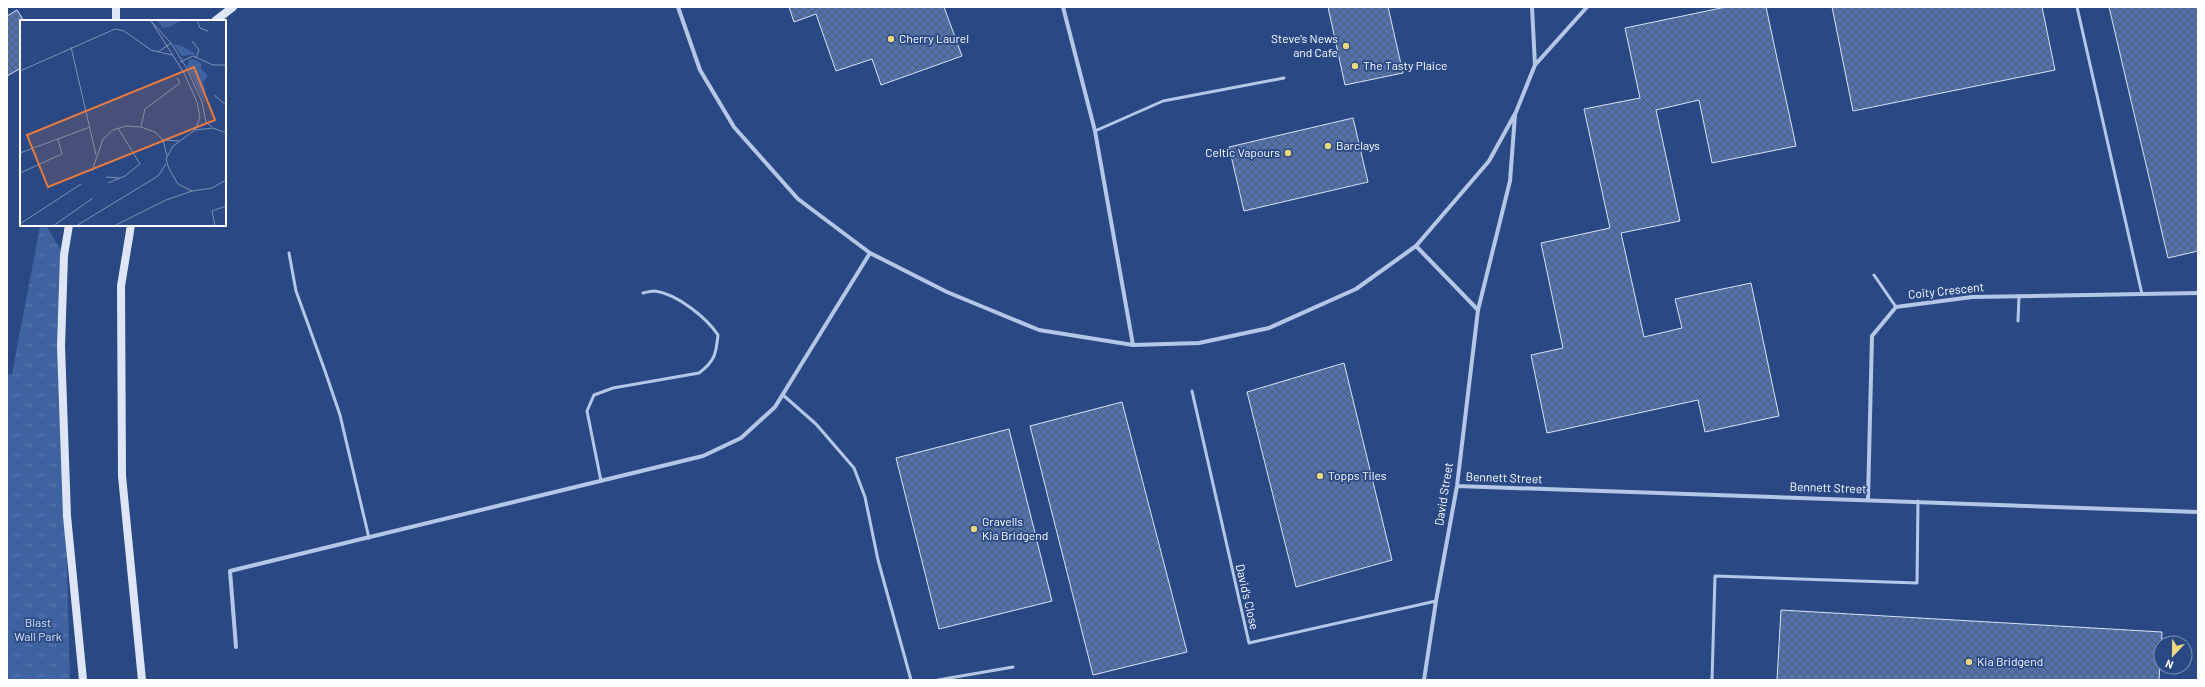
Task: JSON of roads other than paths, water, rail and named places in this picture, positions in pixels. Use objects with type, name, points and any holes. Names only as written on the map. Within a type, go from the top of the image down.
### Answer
[{"type":"main road","points":[[116,7],[116,20]]},
{"type":"main road","points":[[216,20],[233,7]]},
{"type":"main road","points":[[70,226],[64,255],[61,346],[67,516],[83,680]]},
{"type":"main road","points":[[131,226],[121,286],[122,476],[142,680]]},
{"type":"street","points":[[1063,7],[1095,131],[1132,344]]},
{"type":"street","points":[[1532,7],[1535,66]]},
{"type":"street","points":[[676,8],[700,70],[734,127],[798,199],[870,253],[947,292],[1039,330],[1132,344],[1199,343],[1269,328],[1356,289],[1416,246],[1489,160],[1516,112],[1535,66],[1587,7]]},
{"type":"street","name":"David Street","points":[[1424,680],[1436,601],[1457,486],[1478,310],[1510,181],[1516,112]]},
{"type":"street","points":[[1416,246],[1478,310]]},
{"type":"street","points":[[236,648],[230,571],[703,456],[741,438],[775,407],[870,253]]},
{"type":"street","name":"Coity Crescent","points":[[1868,499],[1872,336],[1896,307],[1972,297],[2198,293]]},
{"type":"street","name":"Bennett Street","points":[[1457,486],[1868,499],[2198,512]]},
{"type":"lane","points":[[2077,7],[2142,294]]},
{"type":"lane","points":[[1095,131],[1163,101],[1284,78]]},
{"type":"lane","points":[[289,253],[296,292],[340,415],[369,538]]},
{"type":"lane","points":[[1874,275],[1896,307]]},
{"type":"lane","points":[[601,481],[587,411],[594,394],[613,388],[699,372],[711,364],[716,351],[718,335],[710,323],[677,300],[656,291],[643,293]]},
{"type":"lane","points":[[2018,320],[2019,296]]},
{"type":"lane","name":"David's Close","points":[[1192,391],[1249,643],[1436,601]]},
{"type":"lane","points":[[783,395],[816,424],[854,468],[865,497],[878,560],[911,680]]},
{"type":"lane","points":[[1712,680],[1715,576],[1917,583],[1918,501]]},
{"type":"lane","points":[[938,680],[1013,667]]},
{"type":"place","name":"Cherry Laurel","points":[[891,39]]},
{"type":"place","name":"Steve's News and Cafe","points":[[1346,46]]},
{"type":"place","name":"The Tasty Plaice","points":[[1355,66]]},
{"type":"place","name":"Barclays","points":[[1328,146]]},
{"type":"place","name":"Celtic Vapours","points":[[1288,153]]},
{"type":"place","name":"Topps Tiles","points":[[1320,476]]},
{"type":"place","name":"Gravells Kia Bridgend","points":[[974,529]]},
{"type":"place","name":"Kia Bridgend","points":[[1969,662]]},
{"type":"park label","name":"Blast Wall Park","points":[[38,630]]}]
